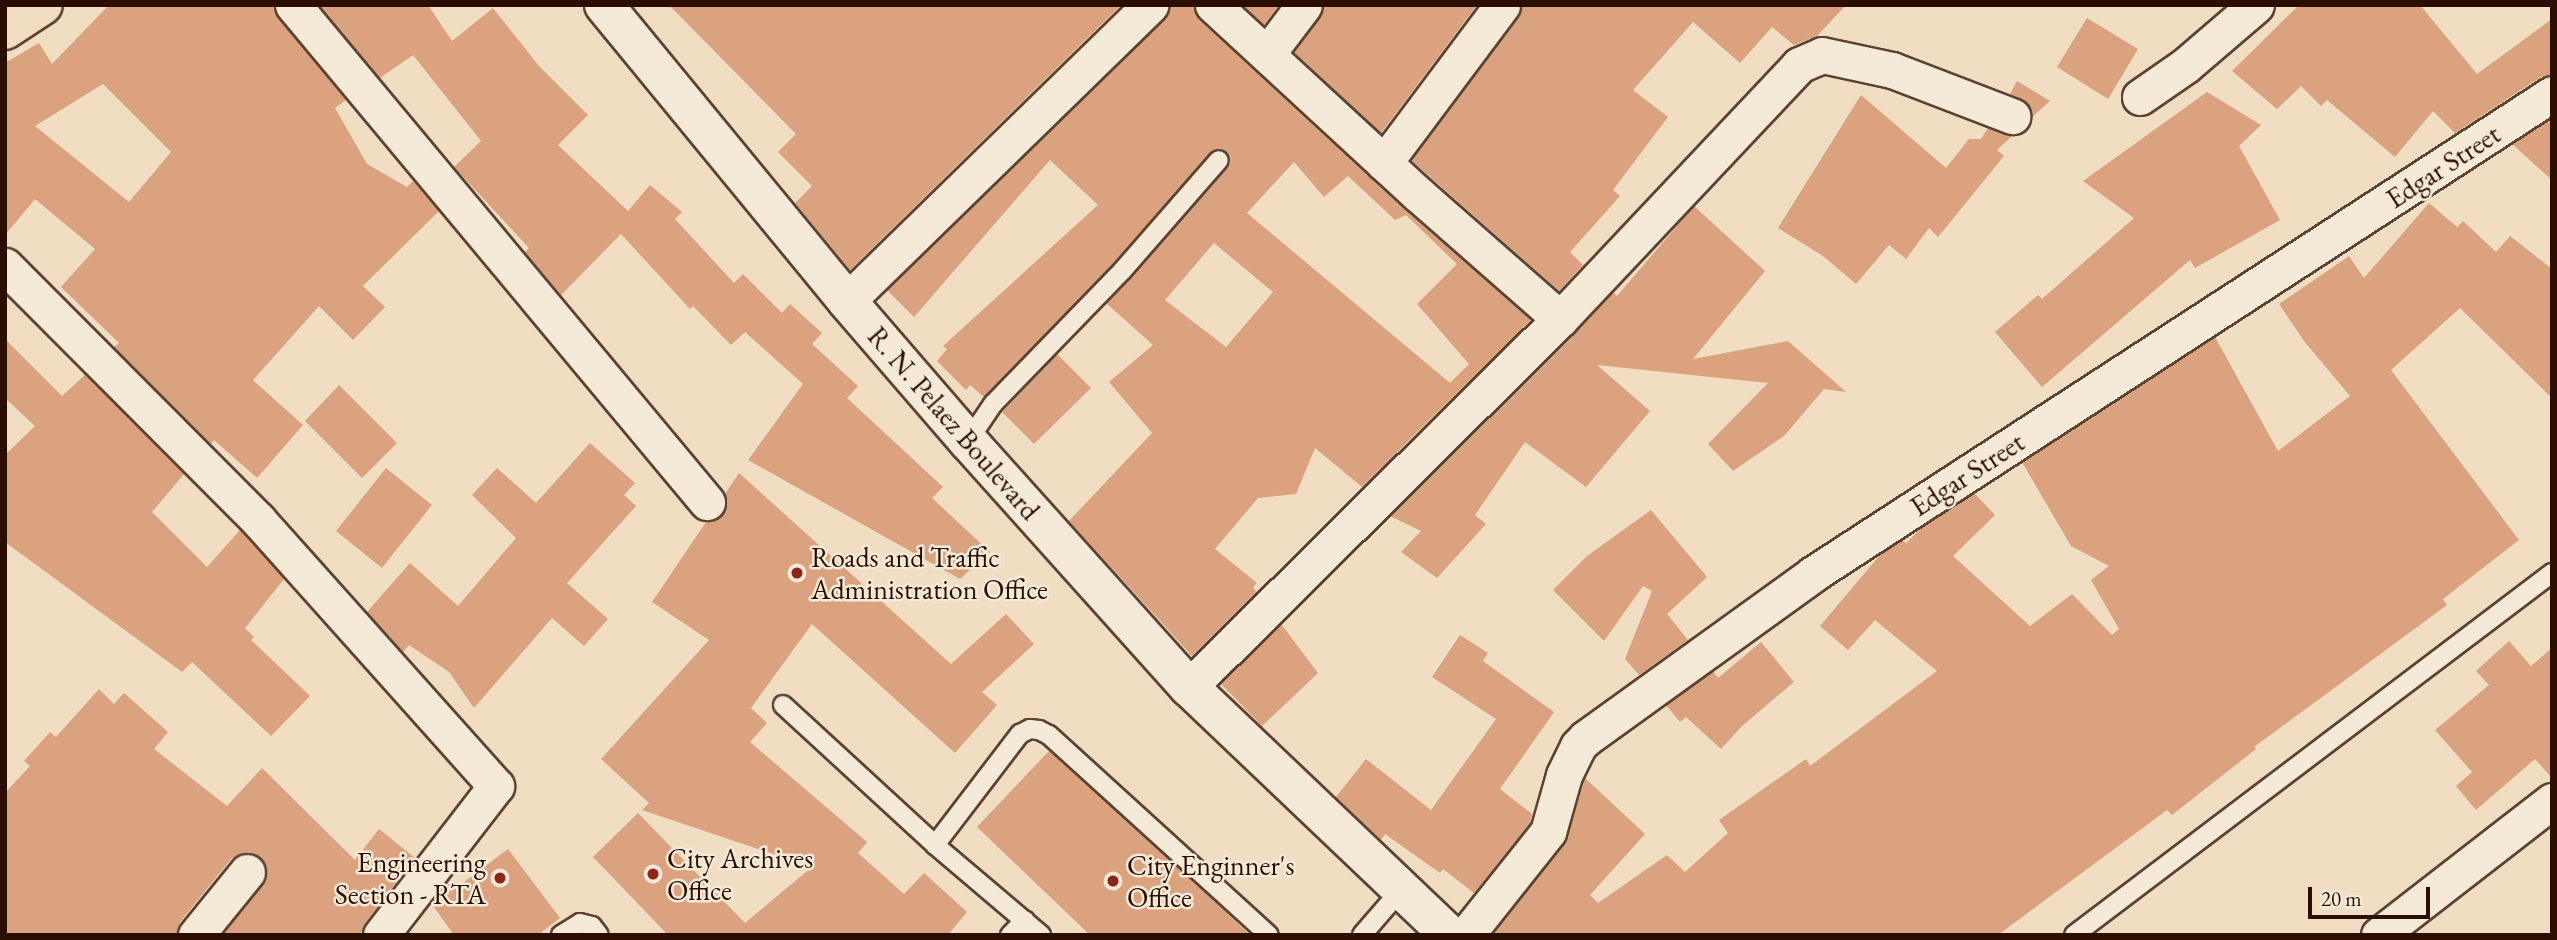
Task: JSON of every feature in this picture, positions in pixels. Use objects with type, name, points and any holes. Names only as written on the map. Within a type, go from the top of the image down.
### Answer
[{"type":"main road","points":[[5,30],[43,5]]},
{"type":"street","points":[[293,5],[707,502]]},
{"type":"street","name":"R. N. Pelaez Boulevard","points":[[604,5],[847,301],[968,441],[1189,687],[1449,935]]},
{"type":"street","points":[[847,301],[1150,5]]},
{"type":"street","points":[[1213,5],[1384,163],[1560,319]]},
{"type":"street","points":[[1268,54],[1304,5]]},
{"type":"street","points":[[1384,163],[1502,5]]},
{"type":"street","points":[[2140,97],[2186,65],[2256,5]]},
{"type":"street","points":[[1189,687],[1560,319],[1799,65],[1813,57],[1847,59],[1892,70],[2012,116]]},
{"type":"street","name":"Edgar Street","points":[[1466,935],[1548,832],[1564,775],[1586,738],[1813,573],[2552,94]]},
{"type":"street","points":[[5,267],[258,520],[496,786],[381,935]]},
{"type":"street","points":[[2379,935],[2552,801]]},
{"type":"street","points":[[196,935],[247,872]]},
{"type":"lane","points":[[968,441],[993,404],[1122,271],[1219,160]]},
{"type":"lane","points":[[2074,935],[2552,573]]},
{"type":"lane","points":[[783,705],[935,845],[1041,935]]},
{"type":"lane","points":[[935,845],[1020,734],[1030,729],[1039,730],[1049,735],[1269,935]]},
{"type":"lane","points":[[1362,935],[1401,891]]},
{"type":"lane","points":[[1010,935],[1024,920]]},
{"type":"lane","points":[[561,935],[580,923],[592,926],[599,935]]},
{"type":"building","points":[[109,5],[273,5],[278,18],[346,100],[335,108],[367,164],[407,187],[413,181],[439,211],[363,286],[385,307],[353,340],[319,306],[253,380],[303,425],[257,478],[214,440],[211,444],[114,347],[119,343],[61,287],[95,249],[35,199],[5,235],[5,63],[39,43],[52,64]],"holes":[[[103,84],[171,152],[129,202],[35,126]]]},
{"type":"building","points":[[319,5],[428,5],[452,41],[493,8],[539,66],[588,115],[558,145],[628,211],[650,185],[682,212],[675,219],[734,283],[743,274],[782,313],[790,304],[822,333],[812,344],[858,386],[847,398],[943,487],[932,498],[990,552],[960,579],[748,460],[803,384],[745,332],[731,345],[693,306],[690,309],[621,234],[561,295],[525,252],[529,248],[454,167],[481,141],[413,55],[380,78]]},
{"type":"building","points":[[669,5],[1121,5],[850,270],[795,203],[812,186],[778,152],[796,134]]},
{"type":"building","points":[[1170,5],[1193,5],[1199,20],[1405,210],[1531,320],[1362,487],[1315,448],[1296,494],[1258,498],[1215,549],[1257,583],[1253,587],[1256,592],[1192,656],[1069,521],[1152,433],[1109,382],[1153,345],[1106,303],[1228,167],[1230,162],[1227,152],[1221,149],[1210,153],[1114,263],[984,397],[970,385],[966,390],[937,361],[947,349],[943,346],[1098,205],[1050,160],[914,317],[887,290],[1164,19]],"holes":[[[1294,162],[1324,197],[1348,176],[1395,220],[1406,215],[1457,264],[1417,304],[1469,364],[1450,383],[1247,213]],[[1214,243],[1273,292],[1226,347],[1165,300]]]},
{"type":"building","points":[[1243,5],[1279,5],[1264,25]]},
{"type":"building","points":[[1324,5],[1477,5],[1381,133],[1294,52],[1320,17]]},
{"type":"building","points":[[1522,5],[1846,5],[1817,36],[1794,45],[1772,27],[1740,63],[1693,22],[1633,90],[1668,117],[1613,190],[1620,196],[1570,252],[1583,265],[1559,291],[1411,160],[1518,17]]},
{"type":"building","points":[[2299,5],[2420,5],[2477,74],[2552,19],[2552,74],[2541,77],[2455,133],[2433,111],[2395,157],[2327,100],[2321,106],[2301,86],[2277,109],[2232,71]]},
{"type":"building","points":[[2087,18],[2138,49],[2108,99],[2057,67]]},
{"type":"building","points":[[2017,81],[2050,101],[2031,118],[2027,103],[2010,94]]},
{"type":"building","points":[[2207,92],[2261,125],[2239,146],[2280,220],[2195,268],[2190,260],[2042,387],[1995,332],[2038,295],[2042,299],[2134,218],[2083,181]]},
{"type":"building","points":[[1861,95],[1946,168],[1969,139],[1981,139],[1988,128],[2012,136],[1997,150],[2004,156],[1938,237],[1929,228],[1906,259],[1889,245],[1856,284],[1823,256],[1778,228]]},
{"type":"building","points":[[2552,118],[2552,180],[2512,144]]},
{"type":"building","points":[[2429,203],[2457,227],[2463,221],[2496,252],[2510,236],[2552,269],[2552,398],[2460,308],[2391,370],[2519,540],[2443,599],[2447,605],[2254,747],[2256,749],[2172,815],[2167,810],[1998,935],[1492,935],[1564,844],[1585,778],[1645,834],[1590,895],[1598,903],[1667,855],[1685,872],[1728,833],[1719,820],[1806,759],[1810,766],[1937,671],[1875,620],[1848,650],[1820,626],[1880,555],[1902,540],[1906,543],[1924,526],[1974,493],[1995,515],[1953,556],[2030,626],[2072,594],[2112,635],[2119,629],[2091,580],[2109,566],[2071,546],[2022,462],[2215,337],[2278,451],[2350,396],[2304,341],[2279,304],[2349,256],[2364,278]]},
{"type":"building","points":[[1694,206],[1765,271],[1693,359],[1788,341],[1846,392],[1824,389],[1784,436],[1733,471],[1708,444],[1768,383],[1597,365],[1650,411],[1586,487],[1525,442],[1475,515],[1486,524],[1437,578],[1401,552],[1421,531],[1390,516],[1613,292],[1617,296]]},
{"type":"building","points":[[5,339],[62,396],[85,375],[184,474],[152,512],[207,567],[240,530],[284,579],[245,628],[254,637],[251,640],[310,696],[271,736],[192,662],[182,672],[5,542],[5,455],[35,426],[5,398]]},
{"type":"building","points":[[1057,354],[1091,388],[1034,444],[1002,412]]},
{"type":"building","points":[[339,385],[397,443],[362,478],[305,421]]},
{"type":"building","points":[[590,443],[635,483],[624,495],[636,506],[567,583],[608,619],[584,646],[552,618],[474,708],[449,672],[409,645],[403,652],[367,612],[410,563],[458,606],[516,538],[472,495],[497,468],[536,503]]},
{"type":"building","points":[[386,468],[432,505],[382,568],[336,531]]},
{"type":"building","points":[[739,473],[951,664],[1006,614],[1034,644],[982,692],[997,705],[955,753],[812,624],[751,708],[767,723],[750,742],[867,842],[858,853],[904,894],[924,873],[967,912],[948,935],[668,935],[593,857],[638,813],[745,923],[812,867],[642,810],[649,803],[601,759],[709,640],[652,602],[706,522],[719,518],[726,510],[725,494]]},
{"type":"building","points":[[1651,510],[1707,577],[1667,614],[1688,640],[1639,675],[1625,659],[1652,591],[1643,586],[1604,641],[1553,590],[1587,556]]},
{"type":"building","points":[[1281,624],[1318,673],[1262,726],[1221,684]]},
{"type":"building","points":[[1460,635],[1488,653],[1483,661],[1554,712],[1500,789],[1532,814],[1530,823],[1474,893],[1443,869],[1440,873],[1385,834],[1381,840],[1336,797],[1366,759],[1431,810],[1496,719],[1432,677]]},
{"type":"building","points":[[2509,641],[2531,666],[2552,648],[2552,778],[2535,759],[2476,810],[2456,786],[2472,772],[2435,730],[2489,685],[2476,671]]},
{"type":"building","points":[[1761,642],[1794,682],[1742,726],[1721,749],[1686,717],[1680,722],[1666,705],[1713,671],[1718,678]]},
{"type":"building","points":[[99,689],[114,704],[124,693],[168,732],[154,749],[227,806],[262,768],[355,860],[379,829],[415,858],[365,923],[360,935],[222,935],[267,876],[266,865],[260,857],[249,852],[231,859],[180,922],[176,935],[5,935],[5,793],[30,766],[24,761],[50,732],[56,737]]},
{"type":"building","name":"City Enginner's Office","points":[[1049,751],[1250,935],[1090,935],[977,827]]},
{"type":"building","name":"Engineering Section - RTA","points":[[508,849],[560,918],[538,935],[454,935],[431,903],[447,883],[455,889]]},
{"type":"place","name":"Roads and Traffic Administration Office","points":[[797,573]]},
{"type":"place","name":"City Archives Office","points":[[653,874]]},
{"type":"place","name":"Engineering Section - RTA","points":[[500,878]]},
{"type":"place","name":"City Enginner's Office","points":[[1113,881]]}]
